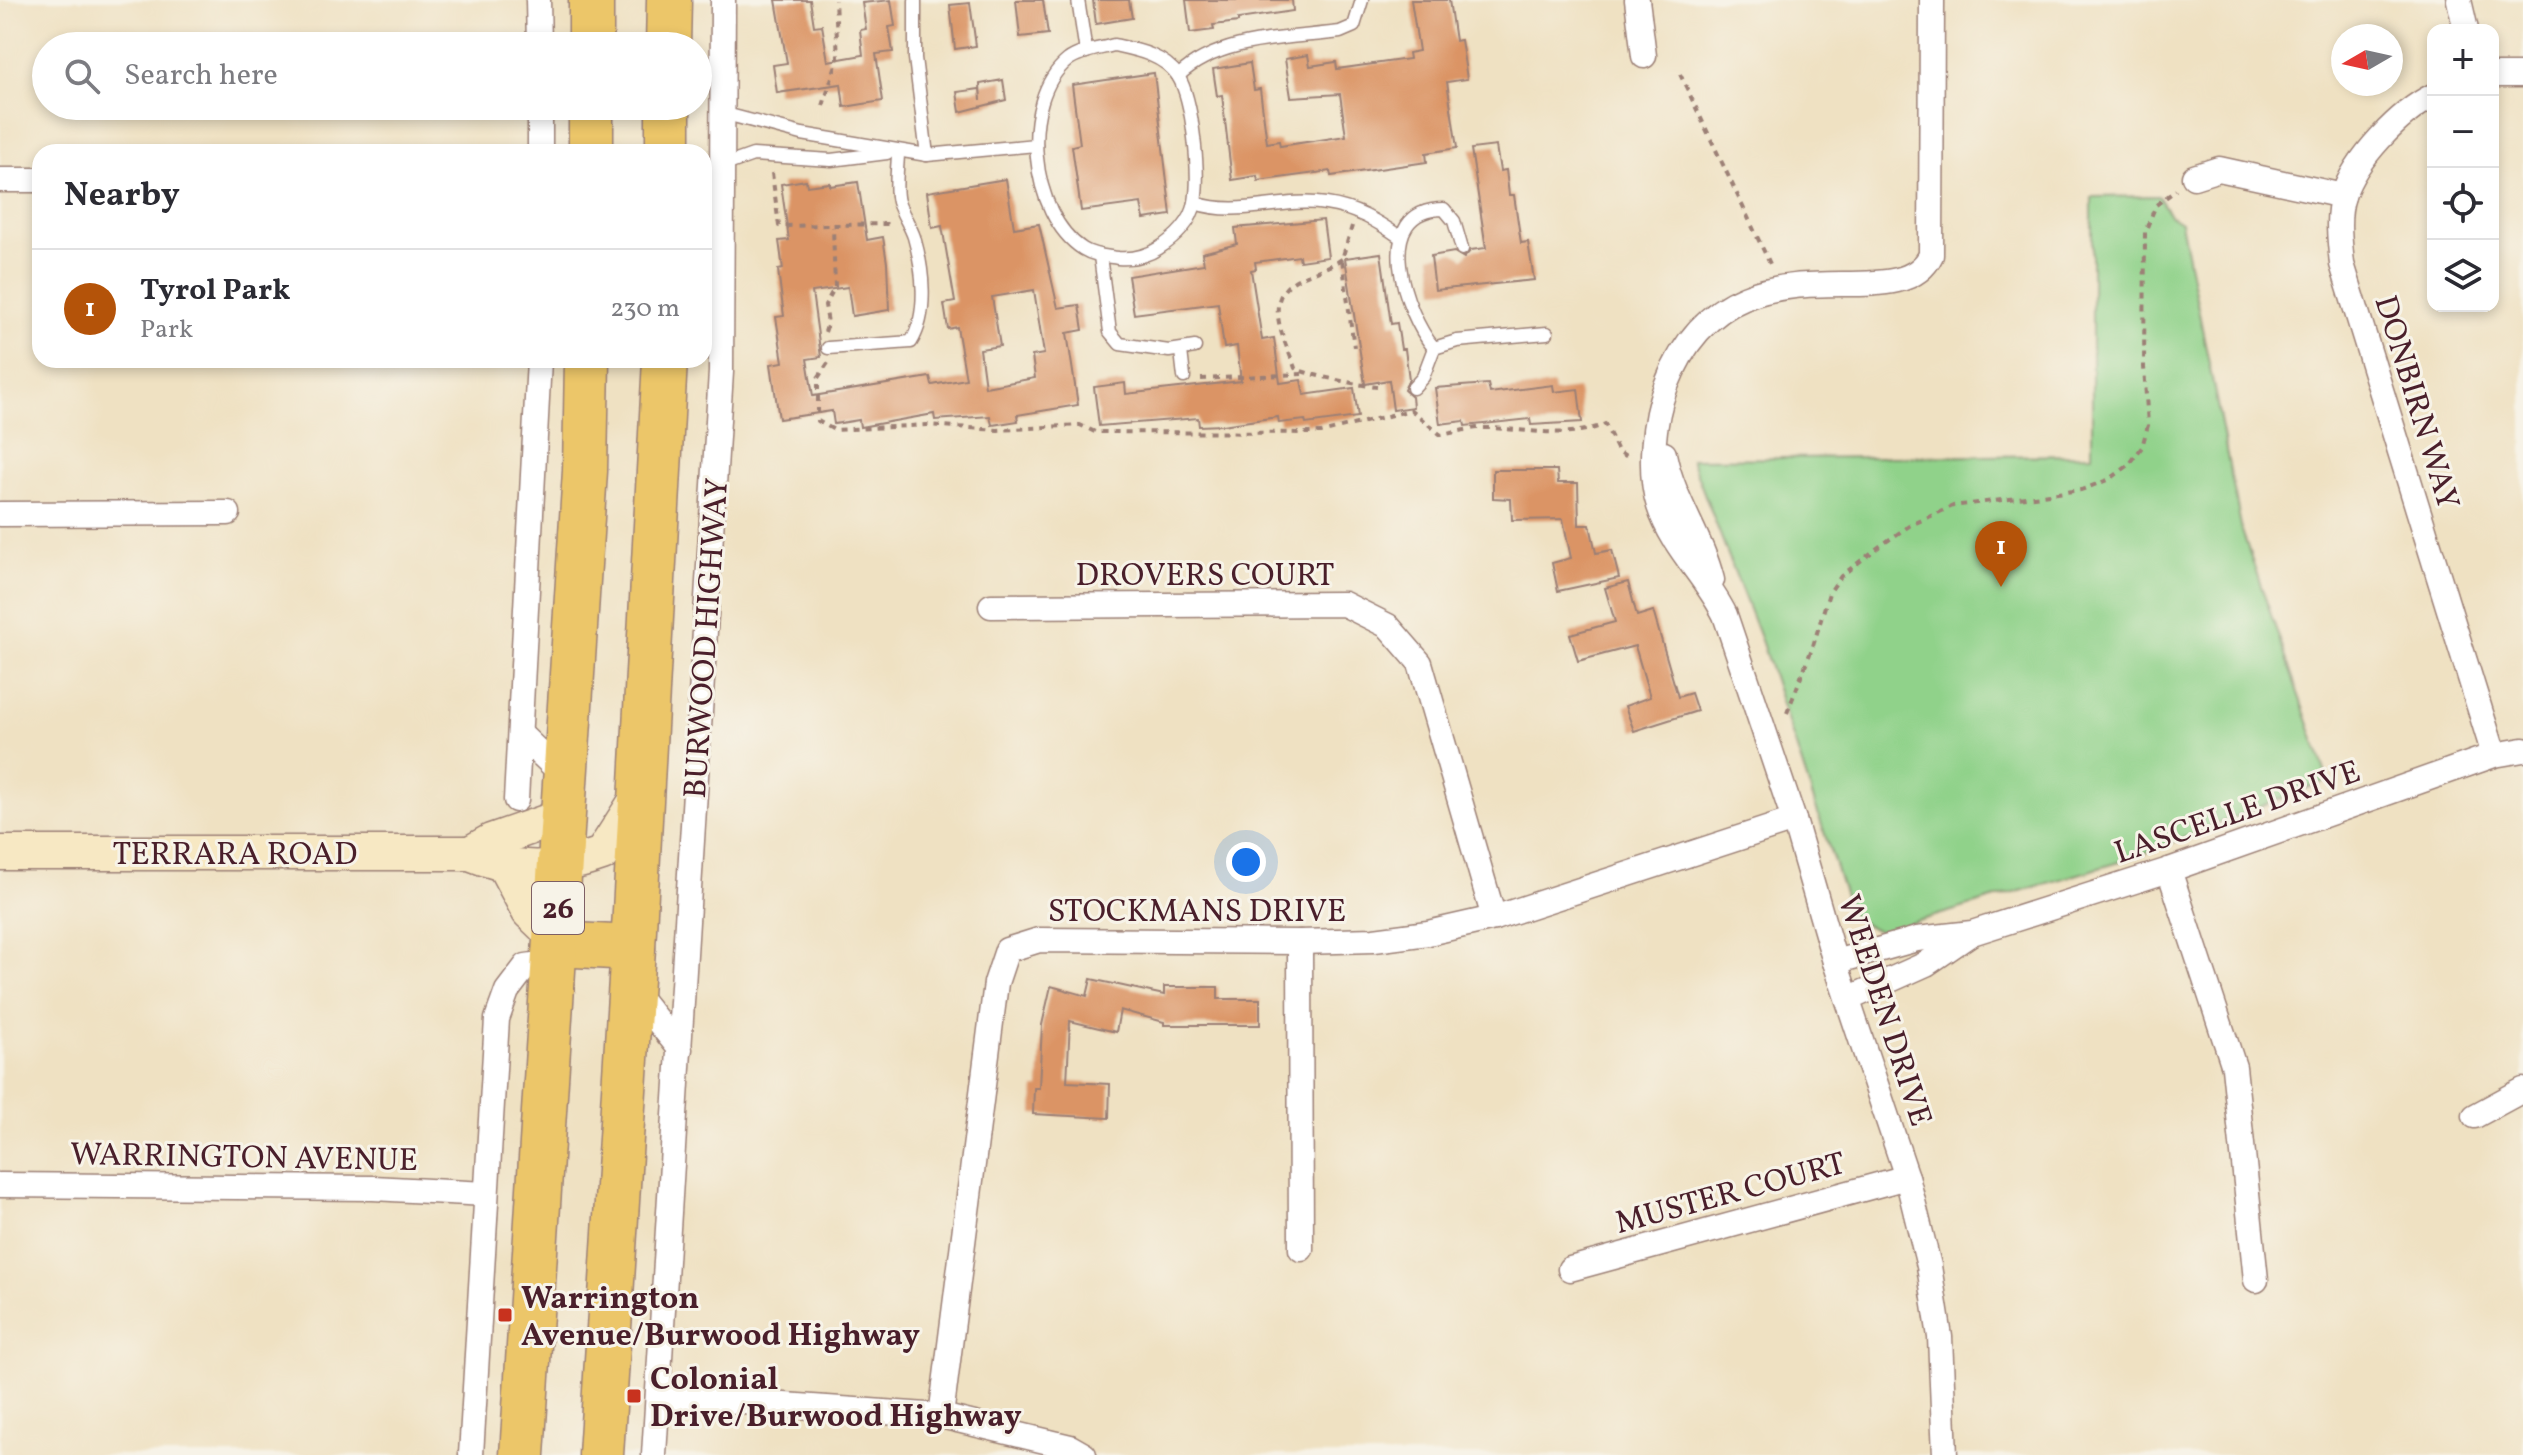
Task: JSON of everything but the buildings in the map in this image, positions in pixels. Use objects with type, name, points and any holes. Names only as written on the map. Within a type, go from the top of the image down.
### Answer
[{"type":"highway","points":[[591,0],[591,32]]},
{"type":"highway","points":[[668,32],[669,0]]},
{"type":"highway","points":[[591,120],[591,144]]},
{"type":"highway","points":[[668,120],[668,144]]},
{"type":"highway","name":"26","points":[[522,1455],[585,471],[587,368]]},
{"type":"highway","name":"BURWOOD HIGHWAY","points":[[601,1455],[632,967],[665,368]]},
{"type":"highway","points":[[555,948],[632,967]]},
{"type":"street","points":[[538,0],[539,32]]},
{"type":"street","name":"BURWOOD HIGHWAY","points":[[654,1455],[721,372],[723,0]]},
{"type":"street","points":[[1637,0],[1644,56]]},
{"type":"street","name":"WEEDEN DRIVE","points":[[1932,0],[1931,255],[1925,268],[1920,274],[1892,283],[1784,285],[1735,302],[1700,326],[1683,347],[1660,401],[1655,487],[1658,504],[1674,539],[1715,595],[1794,820],[1835,962],[1907,1177],[1929,1266],[1940,1337],[1945,1455]]},
{"type":"street","points":[[2459,0],[2465,24]]},
{"type":"street","points":[[2499,75],[2523,75]]},
{"type":"street","name":"DONBIRN WAY","points":[[2427,99],[2412,106],[2388,129],[2343,196],[2339,229],[2342,264],[2494,755]]},
{"type":"street","points":[[540,120],[540,144]]},
{"type":"street","points":[[2194,177],[2219,169],[2343,196]]},
{"type":"street","points":[[0,180],[32,180]]},
{"type":"street","points":[[712,237],[722,225]]},
{"type":"street","points":[[516,800],[539,368]]},
{"type":"street","points":[[0,514],[228,513]]},
{"type":"street","name":"DROVERS COURT","points":[[991,606],[1344,604],[1388,626],[1420,663],[1494,918]]},
{"type":"street","points":[[520,734],[565,797]]},
{"type":"street","name":"LASCELLE DRIVE","points":[[1835,962],[1917,939],[1972,933],[2169,870],[2494,755],[2523,750]]},
{"type":"street","name":"TERRARA ROAD","points":[[0,853],[470,853],[505,867],[560,865],[602,854],[641,793]]},
{"type":"street","name":"TERRARA ROAD","points":[[470,853],[565,797]]},
{"type":"street","name":"STOCKMANS DRIVE","points":[[941,1416],[996,983],[1007,950],[1039,940],[1300,942],[1387,939],[1494,918],[1794,820]]},
{"type":"street","points":[[471,1455],[500,1004],[526,966],[555,948],[529,912],[505,867]]},
{"type":"street","points":[[2169,870],[2234,1067],[2256,1280]]},
{"type":"street","name":"LASCELLE DRIVE","points":[[1848,999],[1926,964],[1972,933]]},
{"type":"street","points":[[1300,942],[1301,1249]]},
{"type":"street","points":[[632,967],[680,1049]]},
{"type":"street","points":[[2475,1116],[2523,1090]]},
{"type":"street","name":"MUSTER COURT","points":[[1570,1269],[1907,1177]]},
{"type":"street","name":"WARRINGTON AVENUE","points":[[0,1185],[373,1188],[486,1194]]},
{"type":"street","points":[[658,1396],[941,1416],[1074,1452]]},
{"type":"lane","points":[[915,0],[915,58],[927,155]]},
{"type":"lane","points":[[1078,0],[1086,52]]},
{"type":"lane","points":[[1178,76],[1193,61],[1216,51],[1340,32],[1354,26],[1362,0]]},
{"type":"lane","points":[[1114,45],[1143,51],[1178,76],[1189,111],[1195,203],[1188,220],[1172,240],[1151,254],[1126,258],[1100,256],[1083,249],[1063,230],[1047,198],[1036,145],[1037,108],[1051,77],[1070,59],[1086,52],[1114,45]]},
{"type":"lane","points":[[722,113],[802,134],[927,155],[1036,145]]},
{"type":"lane","points":[[722,166],[753,155],[831,160],[898,152]]},
{"type":"lane","points":[[828,348],[911,342],[918,331],[923,306],[919,257],[897,200],[898,152]]},
{"type":"lane","points":[[1195,203],[1219,211],[1312,204],[1356,212],[1400,237]]},
{"type":"lane","points":[[1434,348],[1419,330],[1407,301],[1400,237],[1407,221],[1428,209],[1444,209],[1454,221],[1462,249]]},
{"type":"lane","points":[[1100,256],[1110,332],[1120,344],[1181,351],[1195,347]]},
{"type":"lane","points":[[1434,348],[1457,341],[1547,333]]},
{"type":"lane","points":[[1413,388],[1423,377],[1434,348]]},
{"type":"lane","points":[[1181,351],[1184,377]]},
{"type":"path","points":[[823,106],[838,58],[835,0]]},
{"type":"path","points":[[1680,74],[1771,266]]},
{"type":"path","points":[[772,173],[779,226],[887,224],[905,217]]},
{"type":"path","points":[[1787,713],[1829,593],[1841,576],[1880,546],[1909,526],[1953,506],[2081,490],[2110,479],[2129,465],[2142,447],[2148,425],[2144,367],[2145,232],[2156,205],[2194,177]]},
{"type":"path","points":[[1354,347],[1342,259],[1356,212]]},
{"type":"path","points":[[833,227],[835,287],[825,305],[830,359],[818,378],[818,421],[834,430],[945,425],[998,430],[1080,425],[1095,432],[1276,430],[1321,433],[1411,410],[1434,433],[1441,435],[1479,428],[1509,432],[1592,430],[1605,424],[1618,451],[1632,458]]},
{"type":"path","points":[[1302,374],[1295,368],[1277,314],[1278,299],[1290,283],[1329,268],[1342,259]]},
{"type":"path","points":[[1184,377],[1323,375],[1377,387]]},
{"type":"green space","points":[[2158,196],[2170,215],[2181,222],[2242,531],[2328,780],[2130,859],[1880,932],[1852,917],[1762,643],[1691,459],[2092,455],[2092,197]]},
{"type":"place","name":"Tyrol Park","points":[[2001,587]]},
{"type":"place","name":"Warrington Avenue/Burwood Highway","points":[[505,1315]]},
{"type":"place","name":"Colonial Drive/Burwood Highway","points":[[634,1396]]}]
